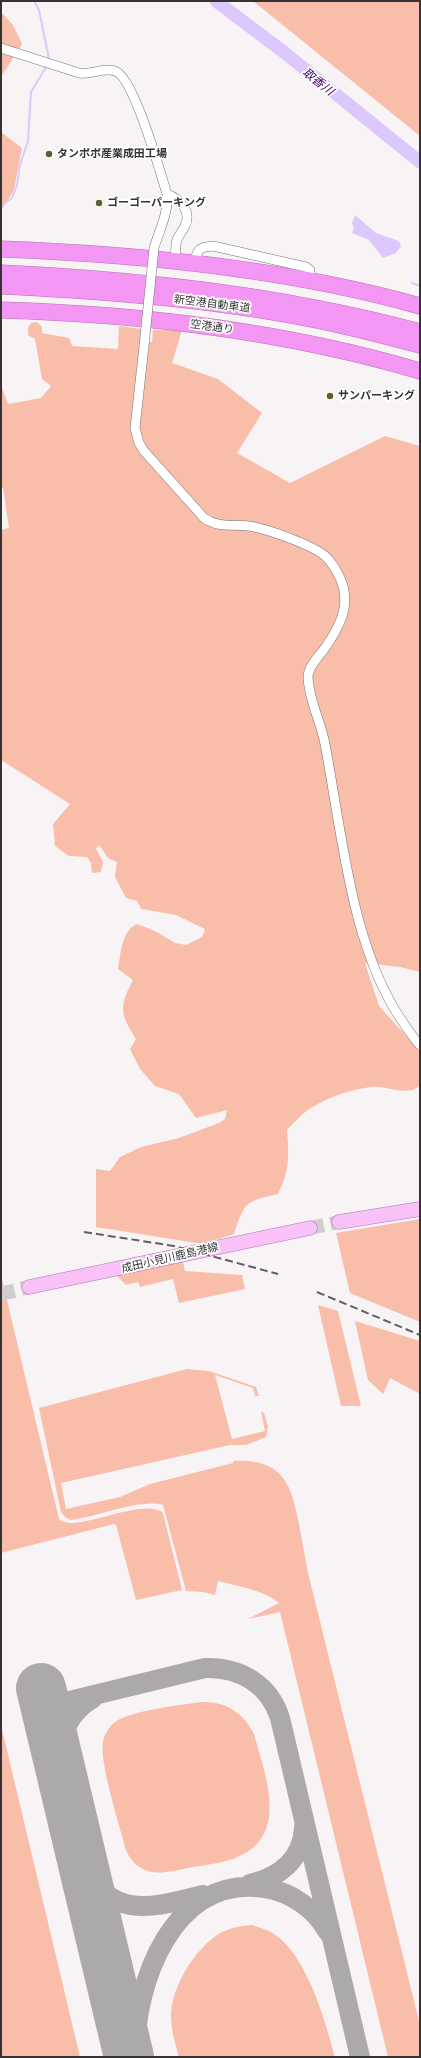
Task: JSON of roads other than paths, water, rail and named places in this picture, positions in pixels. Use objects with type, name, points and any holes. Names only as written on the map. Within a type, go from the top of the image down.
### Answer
[{"type":"highway","points":[[1,249],[71,252],[194,264],[310,281],[420,306]]},
{"type":"highway","name":"新空港自動車道","points":[[1,273],[71,276],[202,289],[315,306],[420,332]]},
{"type":"highway","name":"新空港自動車道","points":[[1,286],[143,295],[264,311],[312,319],[420,345]]},
{"type":"highway","name":"空港通り","points":[[1,310],[107,315],[233,330],[306,342],[375,357],[420,371]]},
{"type":"main road","points":[[339,1222],[420,1209]]},
{"type":"main road","name":"成田小見川鹿島港線","points":[[29,1287],[310,1228]]},
{"type":"street","points":[[1,48],[79,73],[86,74],[110,70],[120,73],[124,77],[136,99],[167,194],[168,203],[154,248],[135,428],[139,443],[144,451],[210,523],[249,526],[317,550],[328,558],[344,588],[345,600],[342,618],[336,633],[313,664],[308,675],[310,689],[324,738],[346,861],[362,930],[380,981],[393,1008],[420,1045]]},
{"type":"street","points":[[167,194],[176,197],[183,204],[187,213],[186,225],[177,240],[175,262]]},
{"type":"street","points":[[194,264],[196,254],[203,246],[213,246],[263,256],[306,267],[310,270],[310,281]]},
{"type":"street","points":[[260,273],[263,256]]},
{"type":"waterway","points":[[34,1],[39,10],[49,59]]},
{"type":"waterway","name":"取香川","points":[[216,1],[285,53],[420,162]]},
{"type":"waterway","points":[[1,206],[12,198],[17,185],[20,165],[28,141],[31,92],[46,67]]},
{"type":"waterway","points":[[412,283],[420,286]]},
{"type":"tunnel","points":[[310,1228],[339,1222]]},
{"type":"tunnel","points":[[1,1294],[29,1287]]},
{"type":"railway","points":[[84,1232],[174,1246],[278,1274]]},
{"type":"railway","points":[[317,1292],[420,1335]]},
{"type":"place","name":"タンポポ産業成田工場","points":[[49,154]]},
{"type":"place","name":"ゴーゴーパーキング","points":[[99,203]]},
{"type":"place","name":"サンパーキング","points":[[330,396]]}]
